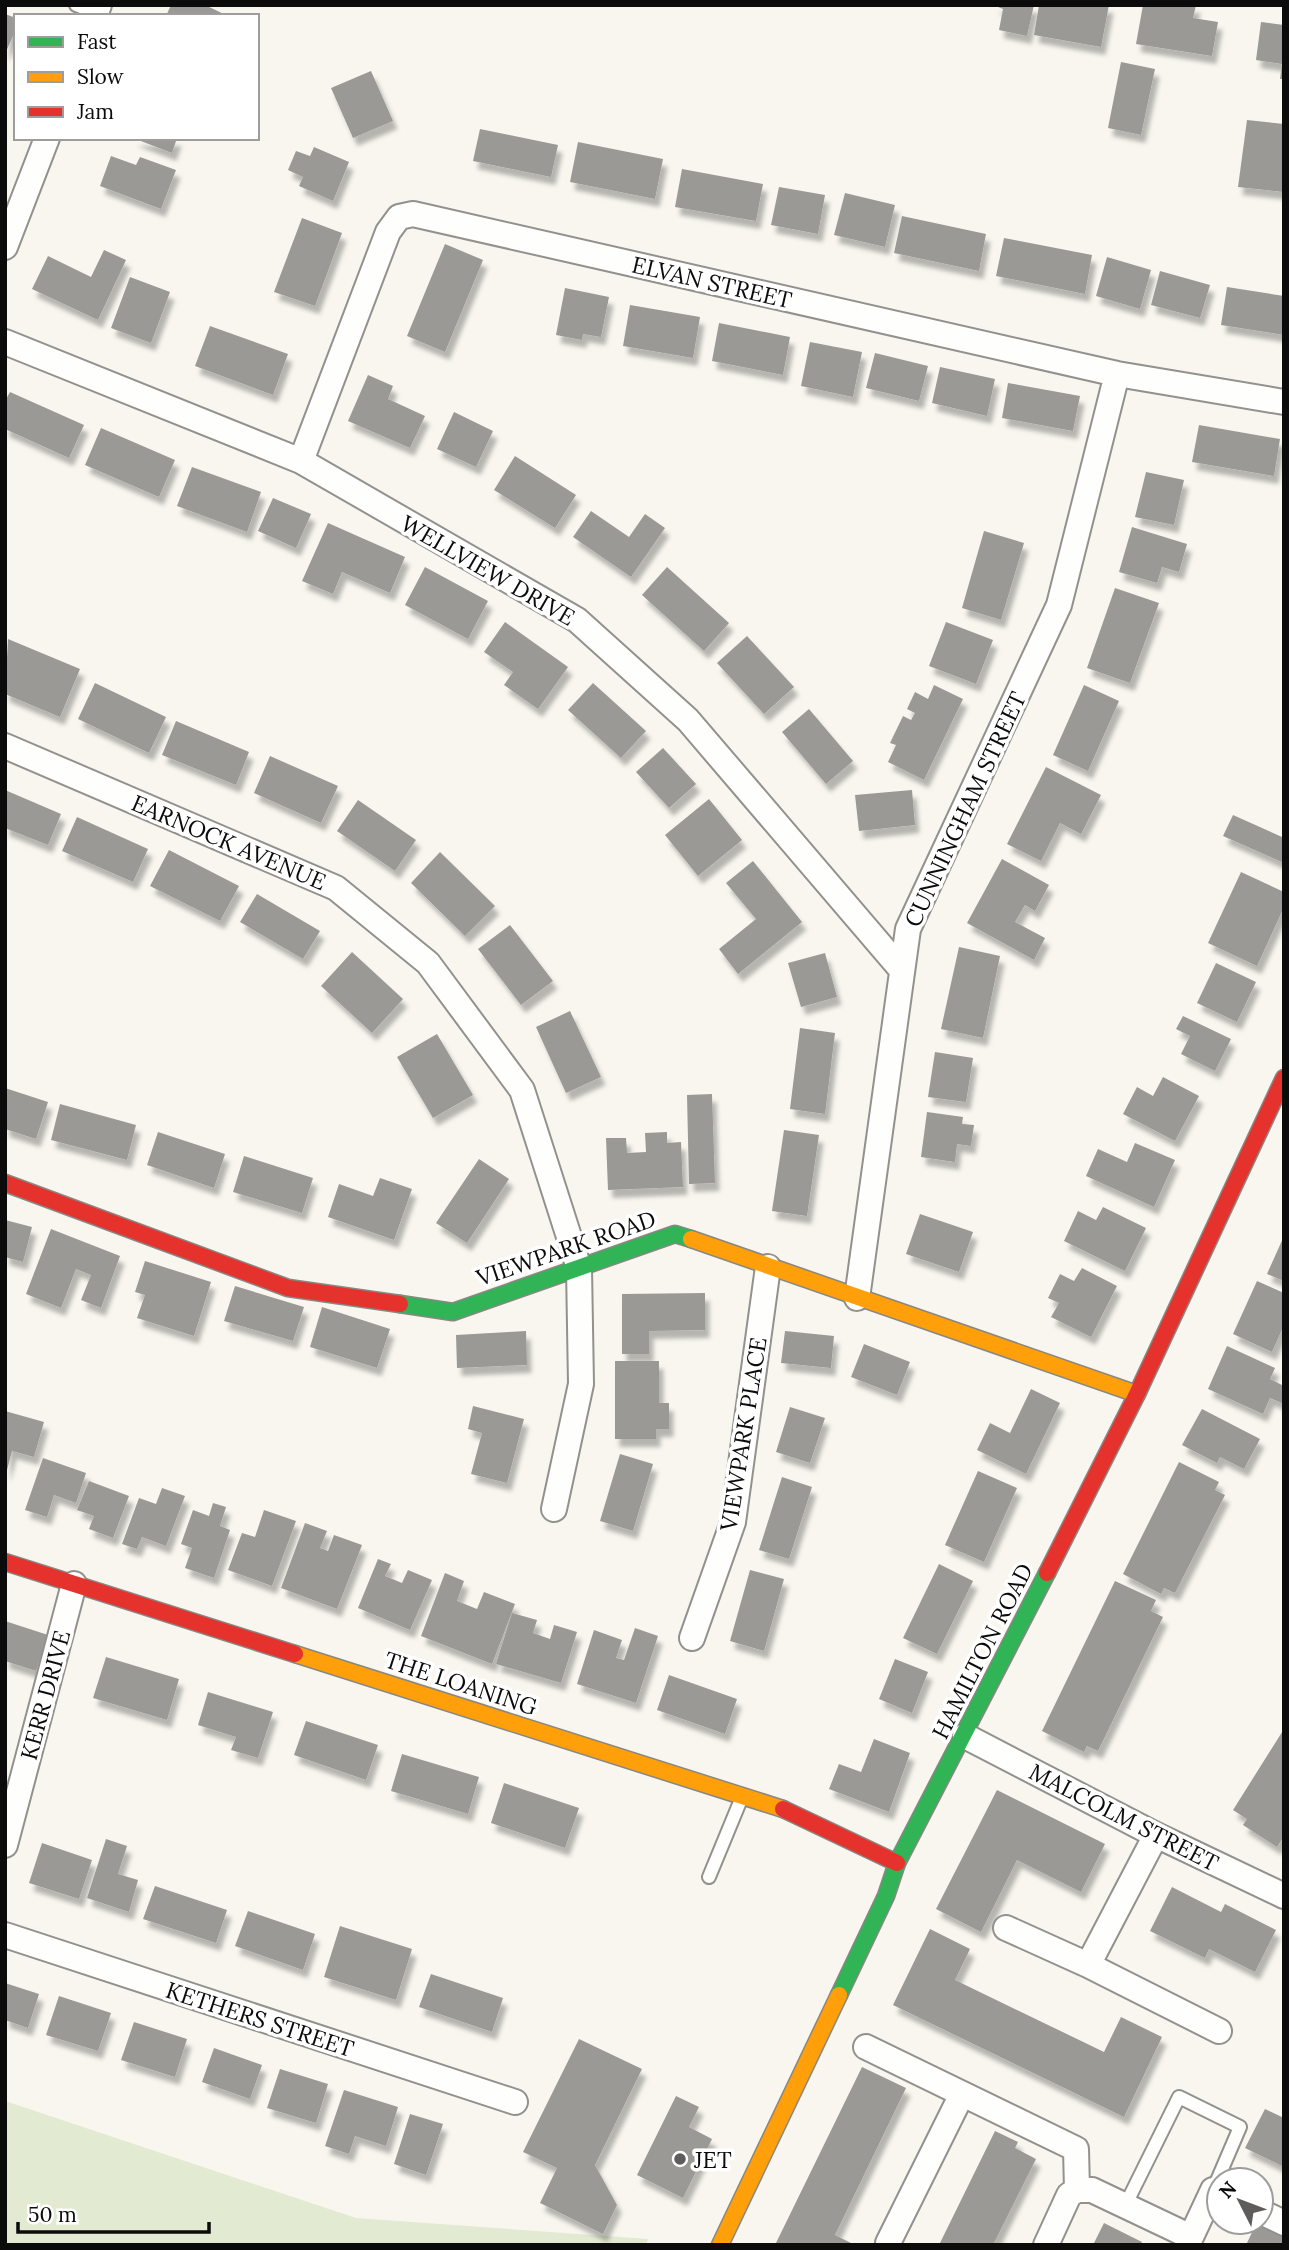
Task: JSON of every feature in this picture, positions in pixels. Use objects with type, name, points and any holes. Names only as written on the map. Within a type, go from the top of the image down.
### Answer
[{"type":"street","points":[[5,247],[46,140]]},
{"type":"street","name":"ELVAN STREET","points":[[301,461],[388,232],[399,217],[413,214],[1117,374],[1284,402]]},
{"type":"street","name":"WELLVIEW DRIVE","points":[[5,342],[301,461],[577,620],[688,720],[900,968]]},
{"type":"street","name":"CUNNINGHAM STREET","points":[[857,1298],[900,968],[908,929],[1059,605],[1117,374]]},
{"type":"street","name":"EARNOCK AVENUE","points":[[5,746],[336,888],[428,963],[522,1090],[579,1268],[581,1384],[554,1509]]},
{"type":"street","name":"HAMILTON ROAD","points":[[720,2245],[886,1896],[897,1863],[965,1736],[1137,1394],[1284,1078]]},
{"type":"street","name":"VIEWPARK ROAD","points":[[5,1183],[288,1288],[453,1312],[674,1234],[1137,1394]]},
{"type":"street","name":"VIEWPARK PLACE","points":[[692,1638],[733,1522],[768,1267]]},
{"type":"street","name":"THE LOANING","points":[[5,1562],[798,1814],[897,1863]]},
{"type":"street","name":"KERR DRIVE","points":[[5,1845],[74,1584]]},
{"type":"street","name":"MALCOLM STREET","points":[[965,1736],[1156,1835],[1284,1896]]},
{"type":"street","points":[[1088,1965],[1156,1835]]},
{"type":"street","points":[[1006,1928],[1088,1965],[1219,2031]]},
{"type":"street","name":"KETHERS STREET","points":[[5,1935],[515,2102]]},
{"type":"street","points":[[866,2047],[1076,2149],[1077,2190]]},
{"type":"street","points":[[888,2244],[962,2094]]},
{"type":"street","points":[[1046,2245],[1069,2195],[1077,2190],[1092,2190],[1126,2204],[1189,2241],[1205,2211]]},
{"type":"lane","points":[[709,1877],[742,1796]]},
{"type":"lane","points":[[1126,2204],[1179,2097],[1240,2127],[1225,2166]]},
{"type":"green space","points":[[5,2101],[356,2218],[648,2239],[646,2245],[5,2245]]},
{"type":"building","points":[[171,5],[205,5],[224,14],[167,14]]},
{"type":"building","points":[[993,5],[1034,5],[1027,36],[999,30],[1003,9]]},
{"type":"building","points":[[1039,5],[1109,5],[1101,47],[1034,35]]},
{"type":"building","points":[[1143,5],[1196,5],[1193,18],[1218,22],[1212,56],[1136,44]]},
{"type":"building","points":[[5,14],[14,17],[14,34],[5,54]]},
{"type":"building","points":[[1261,22],[1284,25],[1284,79],[1280,79],[1282,64],[1256,60]]},
{"type":"building","points":[[1121,62],[1155,69],[1141,135],[1108,128]]},
{"type":"building","points":[[371,71],[393,121],[353,138],[331,88]]},
{"type":"building","points":[[1247,120],[1284,124],[1284,192],[1238,187]]},
{"type":"building","points":[[480,129],[558,145],[551,177],[473,161]]},
{"type":"building","points":[[138,140],[176,140],[172,153]]},
{"type":"building","points":[[578,142],[663,159],[655,199],[570,182]]},
{"type":"building","points":[[314,147],[349,162],[333,201],[299,186],[303,177],[288,170],[296,151],[310,156]]},
{"type":"building","points":[[111,156],[136,165],[140,157],[176,170],[161,209],[100,186]]},
{"type":"building","points":[[682,169],[763,184],[756,221],[675,207]]},
{"type":"building","points":[[779,187],[825,195],[818,234],[771,225]]},
{"type":"building","points":[[845,193],[895,205],[885,247],[834,235]]},
{"type":"building","points":[[902,216],[986,234],[979,271],[894,253]]},
{"type":"building","points":[[302,218],[342,233],[315,306],[274,292]]},
{"type":"building","points":[[1004,238],[1092,255],[1085,294],[996,276]]},
{"type":"building","points":[[445,244],[483,260],[445,352],[407,336]]},
{"type":"building","points":[[104,250],[126,260],[98,320],[32,289],[48,256],[91,277]]},
{"type":"building","points":[[1107,257],[1151,270],[1140,309],[1096,296]]},
{"type":"building","points":[[1160,271],[1210,285],[1200,318],[1151,305]]},
{"type":"building","points":[[130,277],[170,292],[151,343],[111,328]]},
{"type":"building","points":[[1227,287],[1284,296],[1284,335],[1221,325]]},
{"type":"building","points":[[565,288],[609,297],[601,337],[583,334],[582,340],[556,335]]},
{"type":"building","points":[[630,305],[700,317],[693,358],[623,346]]},
{"type":"building","points":[[719,323],[790,337],[783,375],[712,361]]},
{"type":"building","points":[[210,326],[288,354],[273,395],[195,366]]},
{"type":"building","points":[[810,342],[862,352],[853,397],[801,386]]},
{"type":"building","points":[[875,353],[928,366],[919,401],[866,388]]},
{"type":"building","points":[[940,367],[995,379],[987,416],[932,403]]},
{"type":"building","points":[[368,375],[393,386],[388,399],[425,416],[410,448],[348,421]]},
{"type":"building","points":[[1008,383],[1080,396],[1073,431],[1002,418]]},
{"type":"building","points":[[10,392],[84,425],[69,458],[5,429],[5,401]]},
{"type":"building","points":[[454,412],[493,431],[476,467],[437,449]]},
{"type":"building","points":[[1199,425],[1280,439],[1274,476],[1192,462]]},
{"type":"building","points":[[101,428],[175,460],[159,497],[85,465]]},
{"type":"building","points":[[515,456],[576,495],[555,528],[494,490]]},
{"type":"building","points":[[192,467],[261,492],[247,532],[177,506]]},
{"type":"building","points":[[1146,472],[1184,480],[1174,525],[1135,517]]},
{"type":"building","points":[[273,498],[311,514],[296,548],[258,531]]},
{"type":"building","points":[[591,511],[629,537],[645,514],[665,528],[631,577],[573,537]]},
{"type":"building","points":[[328,523],[405,557],[390,593],[342,572],[333,594],[302,581]]},
{"type":"building","points":[[1132,527],[1187,544],[1179,572],[1162,567],[1157,583],[1119,572]]},
{"type":"building","points":[[984,531],[1024,543],[1001,620],[962,608]]},
{"type":"building","points":[[425,567],[488,601],[468,639],[405,605]]},
{"type":"building","points":[[667,567],[729,623],[704,651],[642,595]]},
{"type":"building","points":[[1115,588],[1159,603],[1130,683],[1087,668]]},
{"type":"building","points":[[505,622],[568,667],[538,709],[504,685],[513,672],[484,652]]},
{"type":"building","points":[[946,622],[993,640],[976,684],[929,666]]},
{"type":"building","points":[[747,636],[794,687],[764,714],[717,663]]},
{"type":"building","points":[[8,639],[80,669],[60,717],[5,694]]},
{"type":"building","points":[[95,683],[166,717],[149,753],[78,719]]},
{"type":"building","points":[[593,683],[646,731],[621,758],[568,710]]},
{"type":"building","points":[[934,685],[963,699],[924,780],[888,762],[896,745],[890,743],[903,716],[911,720],[915,713],[907,709],[915,692],[928,699]]},
{"type":"building","points":[[1084,685],[1119,701],[1088,771],[1053,755]]},
{"type":"building","points":[[809,709],[853,761],[826,784],[782,732]]},
{"type":"building","points":[[176,721],[249,752],[236,785],[162,755]]},
{"type":"building","points":[[663,748],[696,784],[669,808],[636,772]]},
{"type":"building","points":[[270,756],[338,786],[321,823],[254,793]]},
{"type":"building","points":[[1046,767],[1101,795],[1081,834],[1060,823],[1041,861],[1007,844]]},
{"type":"building","points":[[5,790],[61,814],[48,845],[5,828]]},
{"type":"building","points":[[912,790],[915,825],[859,831],[855,795]]},
{"type":"building","points":[[709,799],[742,840],[698,876],[665,835]]},
{"type":"building","points":[[358,800],[416,840],[395,871],[337,831]]},
{"type":"building","points":[[1233,815],[1282,837],[1284,832],[1284,863],[1223,836]]},
{"type":"building","points":[[77,817],[148,849],[133,882],[62,851]]},
{"type":"building","points":[[169,850],[239,886],[220,921],[150,886]]},
{"type":"building","points":[[440,852],[495,906],[465,936],[411,883]]},
{"type":"building","points":[[1002,859],[1049,885],[1035,911],[1025,905],[1015,922],[1045,938],[1034,960],[967,923]]},
{"type":"building","points":[[753,861],[802,922],[738,974],[719,949],[756,919],[726,883]]},
{"type":"building","points":[[1241,872],[1284,892],[1284,907],[1257,966],[1208,943]]},
{"type":"building","points":[[257,894],[320,931],[303,959],[240,922]]},
{"type":"building","points":[[510,925],[553,981],[521,1005],[478,949]]},
{"type":"building","points":[[959,947],[1000,956],[983,1038],[941,1029]]},
{"type":"building","points":[[352,952],[403,999],[372,1033],[321,986]]},
{"type":"building","points":[[825,953],[837,997],[801,1007],[788,963]]},
{"type":"building","points":[[1216,963],[1256,982],[1237,1022],[1197,1003]]},
{"type":"building","points":[[570,1011],[601,1077],[566,1093],[536,1027]]},
{"type":"building","points":[[1183,1016],[1231,1039],[1215,1071],[1181,1054],[1190,1036],[1176,1029]]},
{"type":"building","points":[[800,1028],[835,1033],[825,1114],[790,1109]]},
{"type":"building","points":[[437,1034],[473,1095],[433,1118],[397,1057]]},
{"type":"building","points":[[935,1052],[973,1058],[966,1102],[928,1097]]},
{"type":"building","points":[[1163,1077],[1199,1096],[1175,1141],[1123,1114],[1137,1087],[1153,1096]]},
{"type":"building","points":[[5,1088],[48,1102],[36,1139],[5,1129]]},
{"type":"building","points":[[712,1094],[715,1183],[689,1184],[687,1095]]},
{"type":"building","points":[[60,1104],[136,1125],[127,1160],[51,1140]]},
{"type":"building","points":[[927,1112],[963,1117],[962,1124],[974,1125],[971,1146],[957,1144],[955,1162],[921,1157]]},
{"type":"building","points":[[784,1130],[819,1135],[807,1216],[772,1211]]},
{"type":"building","points":[[158,1132],[225,1154],[214,1188],[147,1165]]},
{"type":"building","points":[[667,1132],[667,1143],[681,1142],[683,1187],[608,1190],[606,1138],[626,1138],[627,1153],[646,1152],[645,1133]]},
{"type":"building","points":[[1135,1143],[1175,1160],[1154,1207],[1086,1176],[1098,1149],[1127,1162]]},
{"type":"building","points":[[244,1156],[313,1178],[302,1213],[233,1192]]},
{"type":"building","points":[[479,1159],[509,1179],[467,1243],[436,1223]]},
{"type":"building","points":[[380,1178],[412,1189],[394,1240],[328,1217],[339,1184],[373,1196]]},
{"type":"building","points":[[1103,1207],[1146,1228],[1125,1271],[1064,1241],[1078,1211],[1096,1220]]},
{"type":"building","points":[[920,1214],[973,1232],[959,1272],[906,1254]]},
{"type":"building","points":[[5,1220],[32,1227],[23,1262],[5,1257]]},
{"type":"building","points":[[51,1229],[120,1256],[101,1308],[81,1300],[91,1275],[76,1269],[61,1308],[26,1294]]},
{"type":"building","points":[[1284,1236],[1284,1281],[1267,1274]]},
{"type":"building","points":[[145,1261],[211,1282],[194,1336],[137,1318],[145,1295],[135,1292]]},
{"type":"building","points":[[1082,1268],[1117,1286],[1091,1337],[1051,1317],[1059,1303],[1048,1298],[1060,1274],[1074,1281]]},
{"type":"building","points":[[1257,1281],[1284,1293],[1284,1325],[1272,1352],[1233,1334]]},
{"type":"building","points":[[235,1286],[304,1307],[293,1341],[224,1321]]},
{"type":"building","points":[[705,1293],[705,1330],[649,1331],[649,1354],[622,1354],[622,1294]]},
{"type":"building","points":[[322,1307],[390,1329],[377,1368],[310,1347]]},
{"type":"building","points":[[526,1331],[527,1365],[457,1368],[456,1335]]},
{"type":"building","points":[[785,1331],[834,1336],[831,1368],[781,1363]]},
{"type":"building","points":[[864,1344],[910,1362],[897,1395],[851,1377]]},
{"type":"building","points":[[1227,1346],[1275,1368],[1270,1379],[1284,1386],[1284,1404],[1270,1398],[1263,1414],[1208,1389]]},
{"type":"building","points":[[615,1361],[659,1361],[659,1403],[669,1403],[669,1429],[656,1429],[656,1439],[615,1439]]},
{"type":"building","points":[[1031,1389],[1060,1403],[1026,1474],[977,1450],[990,1423],[1010,1433]]},
{"type":"building","points":[[473,1406],[524,1419],[507,1483],[471,1474],[482,1433],[468,1429]]},
{"type":"building","points":[[790,1407],[825,1418],[810,1463],[776,1452]]},
{"type":"building","points":[[1202,1409],[1260,1439],[1244,1469],[1220,1457],[1217,1463],[1182,1445]]},
{"type":"building","points":[[5,1411],[44,1422],[34,1457],[12,1451],[6,1474]]},
{"type":"building","points":[[620,1454],[653,1464],[633,1531],[600,1521]]},
{"type":"building","points":[[43,1458],[86,1473],[76,1503],[54,1495],[47,1517],[25,1510]]},
{"type":"building","points":[[1179,1462],[1219,1482],[1215,1490],[1225,1495],[1175,1593],[1164,1588],[1161,1594],[1123,1574]]},
{"type":"building","points":[[978,1471],[1017,1488],[984,1562],[945,1545]]},
{"type":"building","points":[[782,1477],[812,1487],[789,1559],[759,1550]]},
{"type":"building","points":[[89,1481],[129,1496],[113,1538],[89,1529],[94,1516],[77,1510]]},
{"type":"building","points":[[162,1488],[185,1496],[166,1546],[142,1537],[137,1549],[122,1544],[139,1498],[156,1504]]},
{"type":"building","points":[[213,1503],[226,1507],[220,1526],[230,1530],[214,1578],[185,1568],[192,1548],[181,1544],[193,1510],[209,1516]]},
{"type":"building","points":[[264,1510],[296,1521],[272,1586],[228,1570],[242,1533],[255,1537]]},
{"type":"building","points":[[305,1523],[327,1531],[320,1548],[328,1551],[334,1535],[362,1545],[337,1609],[281,1588]]},
{"type":"building","points":[[378,1559],[391,1564],[385,1576],[402,1583],[408,1570],[432,1580],[410,1630],[358,1608]]},
{"type":"building","points":[[939,1564],[973,1581],[937,1654],[903,1638]]},
{"type":"building","points":[[750,1570],[784,1579],[764,1651],[730,1641]]},
{"type":"building","points":[[445,1573],[464,1581],[457,1601],[477,1609],[484,1592],[515,1604],[492,1664],[421,1636]]},
{"type":"building","points":[[1115,1581],[1156,1600],[1151,1611],[1163,1617],[1098,1751],[1087,1746],[1084,1752],[1042,1731]]},
{"type":"building","points":[[512,1613],[537,1620],[533,1633],[550,1639],[554,1625],[577,1632],[561,1683],[496,1664]]},
{"type":"building","points":[[5,1621],[48,1635],[36,1671],[5,1661]]},
{"type":"building","points":[[635,1628],[658,1636],[636,1703],[577,1684],[594,1630],[622,1640],[616,1658],[624,1660]]},
{"type":"building","points":[[106,1657],[179,1679],[167,1720],[93,1698]]},
{"type":"building","points":[[895,1659],[928,1672],[912,1713],[879,1699]]},
{"type":"building","points":[[669,1675],[737,1699],[725,1734],[657,1710]]},
{"type":"building","points":[[208,1692],[273,1712],[258,1758],[231,1750],[236,1737],[198,1725]]},
{"type":"building","points":[[306,1721],[378,1745],[366,1780],[294,1755]]},
{"type":"building","points":[[1284,1729],[1284,1836],[1277,1847],[1243,1825],[1247,1819],[1233,1810]]},
{"type":"building","points":[[874,1739],[910,1753],[889,1812],[829,1789],[839,1764],[861,1772]]},
{"type":"building","points":[[402,1754],[479,1777],[468,1814],[391,1791]]},
{"type":"building","points":[[504,1783],[579,1808],[565,1848],[491,1823]]},
{"type":"building","points":[[997,1790],[1105,1844],[1081,1892],[1017,1860],[981,1932],[936,1909]]},
{"type":"building","points":[[106,1839],[127,1846],[118,1874],[138,1880],[129,1912],[87,1898]]},
{"type":"building","points":[[42,1843],[92,1860],[79,1899],[29,1883]]},
{"type":"building","points":[[155,1886],[227,1910],[216,1943],[143,1919]]},
{"type":"building","points":[[1172,1887],[1221,1912],[1225,1904],[1276,1930],[1255,1972],[1209,1949],[1205,1958],[1150,1931]]},
{"type":"building","points":[[248,1911],[315,1934],[303,1970],[235,1946]]},
{"type":"building","points":[[340,1926],[412,1949],[396,2000],[324,1977]]},
{"type":"building","points":[[930,1929],[970,1949],[955,1980],[1104,2052],[1121,2017],[1162,2037],[1124,2117],[893,2005]]},
{"type":"building","points":[[431,1974],[503,1998],[492,2032],[419,2007]]},
{"type":"building","points":[[5,1983],[39,1994],[28,2028],[5,2020]]},
{"type":"building","points":[[59,1996],[111,2013],[98,2051],[46,2035]]},
{"type":"building","points":[[134,2022],[187,2039],[175,2077],[121,2060]]},
{"type":"building","points":[[579,2039],[642,2069],[595,2165],[617,2205],[603,2234],[540,2203],[557,2168],[523,2152]]},
{"type":"building","points":[[214,2048],[262,2065],[250,2099],[202,2082]]},
{"type":"building","points":[[862,2067],[906,2088],[835,2235],[855,2245],[775,2245]]},
{"type":"building","points":[[280,2069],[328,2084],[316,2123],[267,2108]]},
{"type":"building","points":[[344,2090],[398,2107],[386,2146],[355,2136],[349,2154],[325,2146]]},
{"type":"building","points":[[676,2096],[699,2107],[689,2127],[712,2139],[683,2198],[637,2175]]},
{"type":"building","points":[[1265,2109],[1284,2118],[1284,2167],[1245,2148]]},
{"type":"building","points":[[410,2114],[443,2124],[426,2175],[394,2164]]},
{"type":"building","points":[[995,2131],[1018,2142],[1015,2148],[1036,2159],[993,2245],[939,2245]]},
{"type":"building","points":[[1104,2223],[1142,2242],[1141,2245],[1093,2245]]},
{"type":"building","points":[[1275,2233],[1284,2237],[1284,2245],[1246,2245],[1250,2236],[1275,2236]]},
{"type":"traffic: fast","points":[[400,1304],[453,1312],[675,1234],[691,1239]]},
{"type":"traffic: fast","points":[[839,1995],[886,1896],[897,1863],[1047,1573]]},
{"type":"traffic: slow","points":[[691,1239],[1137,1394]]},
{"type":"traffic: slow","points":[[295,1654],[783,1809]]},
{"type":"traffic: slow","points":[[720,2245],[839,1995]]},
{"type":"traffic: jam","points":[[1047,1573],[1137,1394],[1284,1078]]},
{"type":"traffic: jam","points":[[5,1183],[288,1288],[400,1304]]},
{"type":"traffic: jam","points":[[5,1562],[295,1654]]},
{"type":"traffic: jam","points":[[783,1809],[897,1863]]},
{"type":"place","name":"JET","points":[[680,2159]]}]
